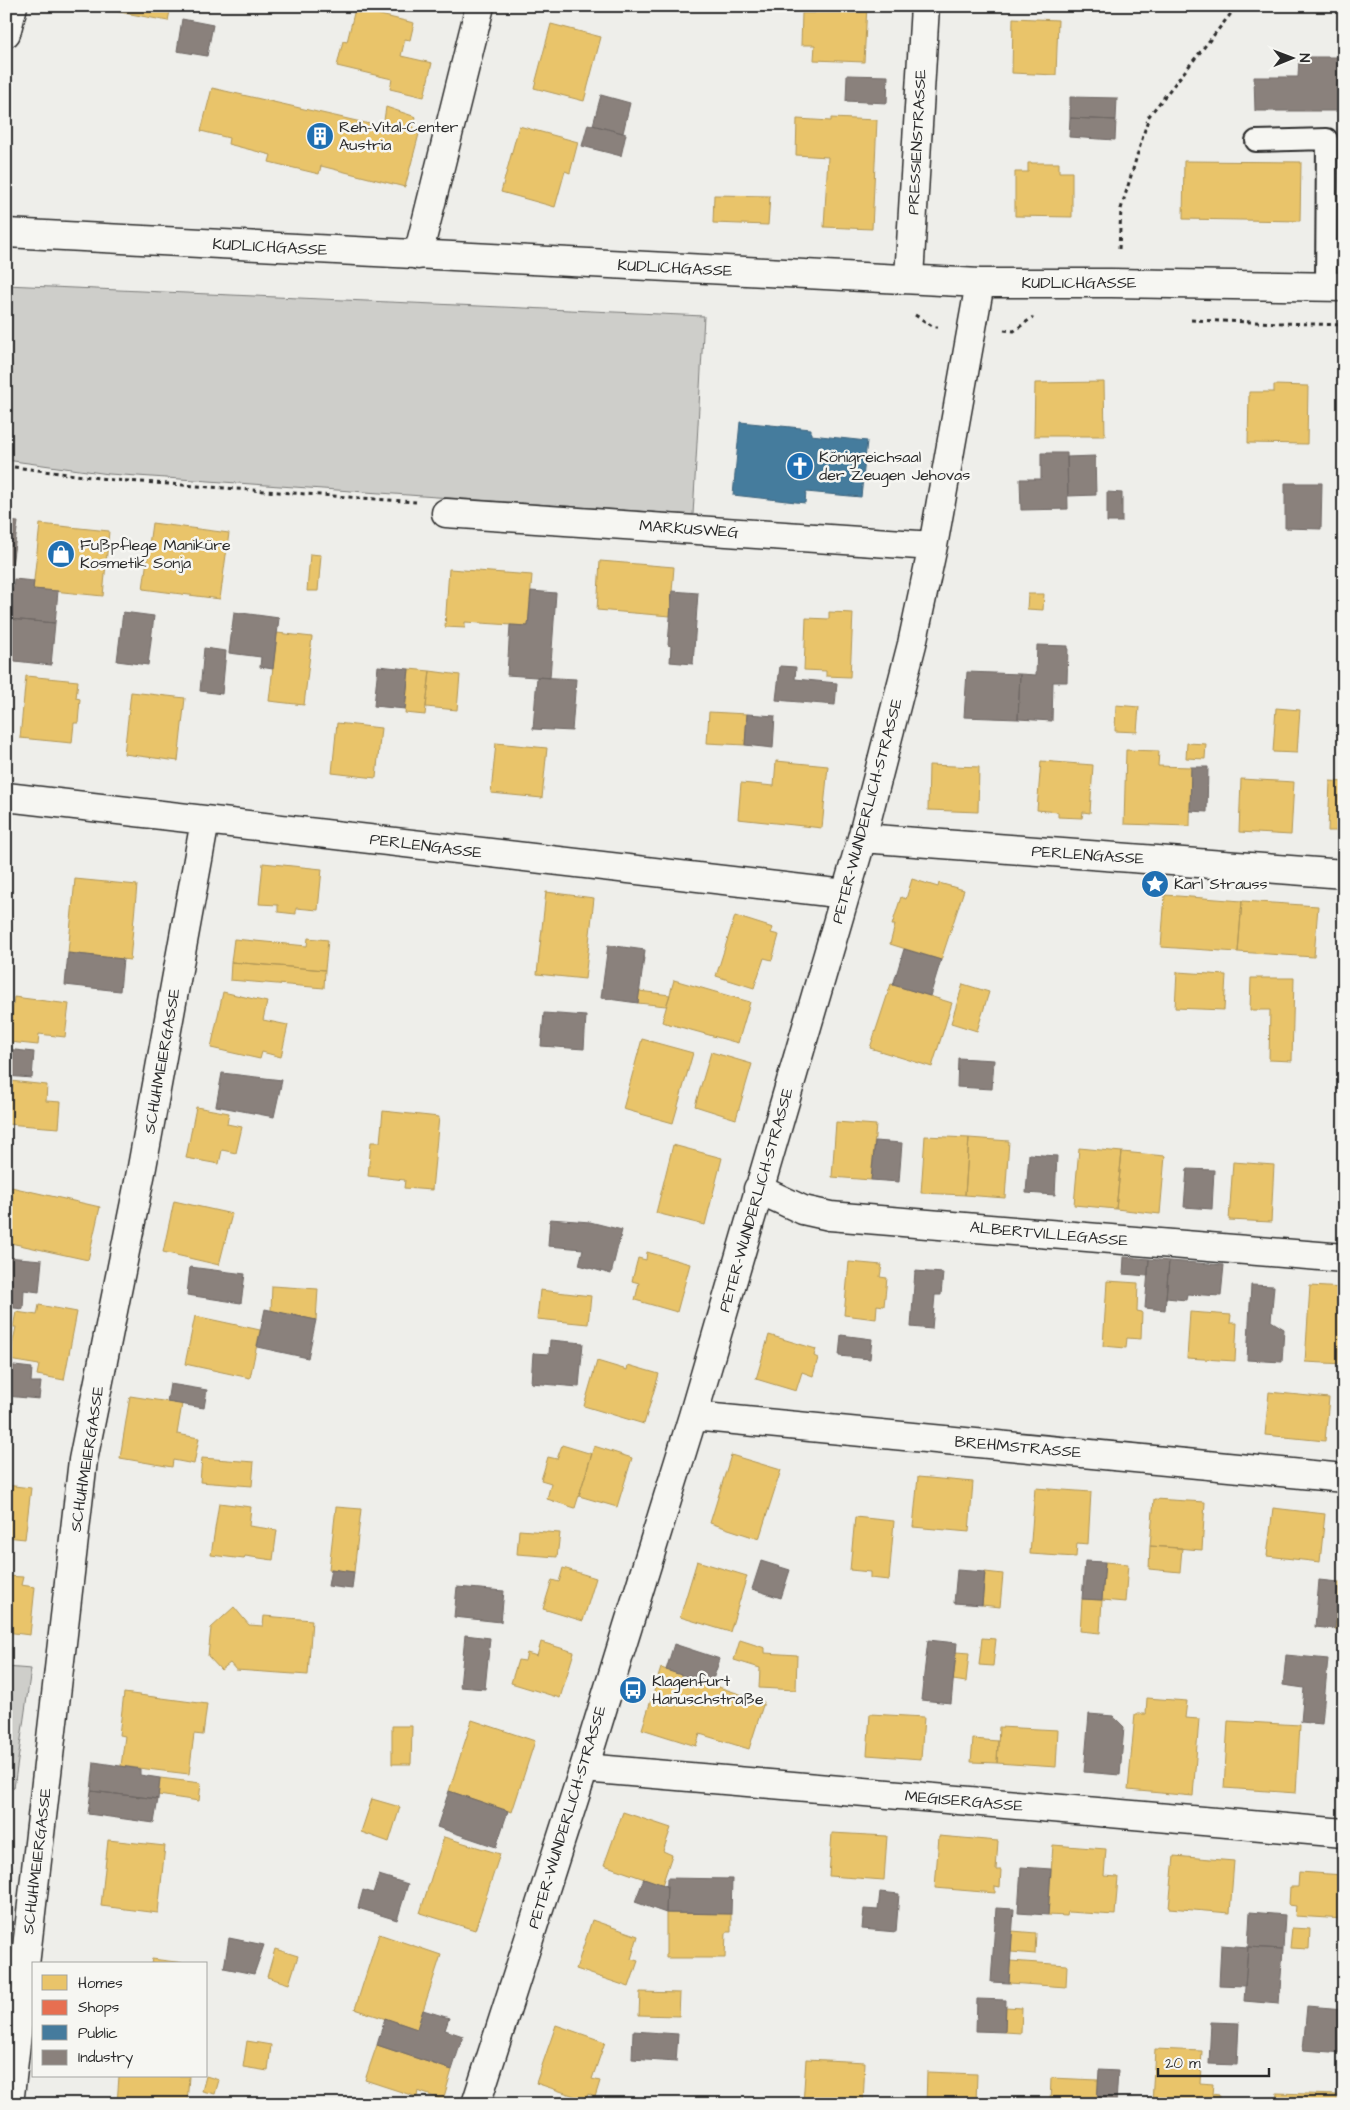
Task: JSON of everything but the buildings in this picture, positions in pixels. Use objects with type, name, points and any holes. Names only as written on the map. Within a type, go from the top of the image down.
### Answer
[{"type":"street","points":[[6,33],[13,6]]},
{"type":"street","points":[[418,255],[480,6]]},
{"type":"street","name":"PRESSIENSTRASSE","points":[[909,278],[925,6]]},
{"type":"street","name":"KUDLICHGASSE","points":[[6,233],[980,283],[1111,282],[1335,287]]},
{"type":"street","name":"PETER-WUNDERLICH-STRASSE","points":[[476,2104],[584,1768],[693,1416],[862,838],[912,644],[933,546],[980,283]]},
{"type":"street","name":"MARKUSWEG","points":[[446,513],[933,546]]},
{"type":"street","name":"PERLENGASSE","points":[[6,797],[845,894]]},
{"type":"street","name":"SCHUHMEIERGASSE","points":[[9,2104],[83,1460],[142,1166],[206,821]]},
{"type":"street","name":"PERLENGASSE","points":[[862,838],[1344,874]]},
{"type":"street","name":"ALBERTVILLEGASSE","points":[[758,1189],[803,1210],[830,1216],[1344,1258]]},
{"type":"street","name":"BREHMSTRASSE","points":[[693,1416],[1344,1478]]},
{"type":"street","name":"MEGISERGASSE","points":[[584,1768],[1344,1833]]},
{"type":"lane","points":[[1256,141],[1327,139],[1335,287]]},
{"type":"path","points":[[1118,254],[1121,210],[1149,116],[1237,6]]},
{"type":"path","points":[[1014,331],[1034,316]]},
{"type":"path","points":[[1184,320],[1344,325]]},
{"type":"path","points":[[6,466],[114,480],[435,503],[446,513]]},
{"type":"shaded area","points":[[6,285],[704,316],[693,515],[109,474],[6,460]]},
{"type":"shaded area","points":[[6,1667],[31,1669],[14,1788],[6,1787]]},
{"type":"place","name":"Reh-Vital-Center Austria","points":[[320,136]]},
{"type":"place","name":"Königreichsaal der Zeugen Jehovas","points":[[800,466]]},
{"type":"place","name":"Fußpflege Maniküre Kosmetik Sonja","points":[[61,554]]},
{"type":"place","name":"Karl Strauss","points":[[1155,884]]},
{"type":"place","name":"Klagenfurt Hanuschstraße","points":[[633,1690]]}]
